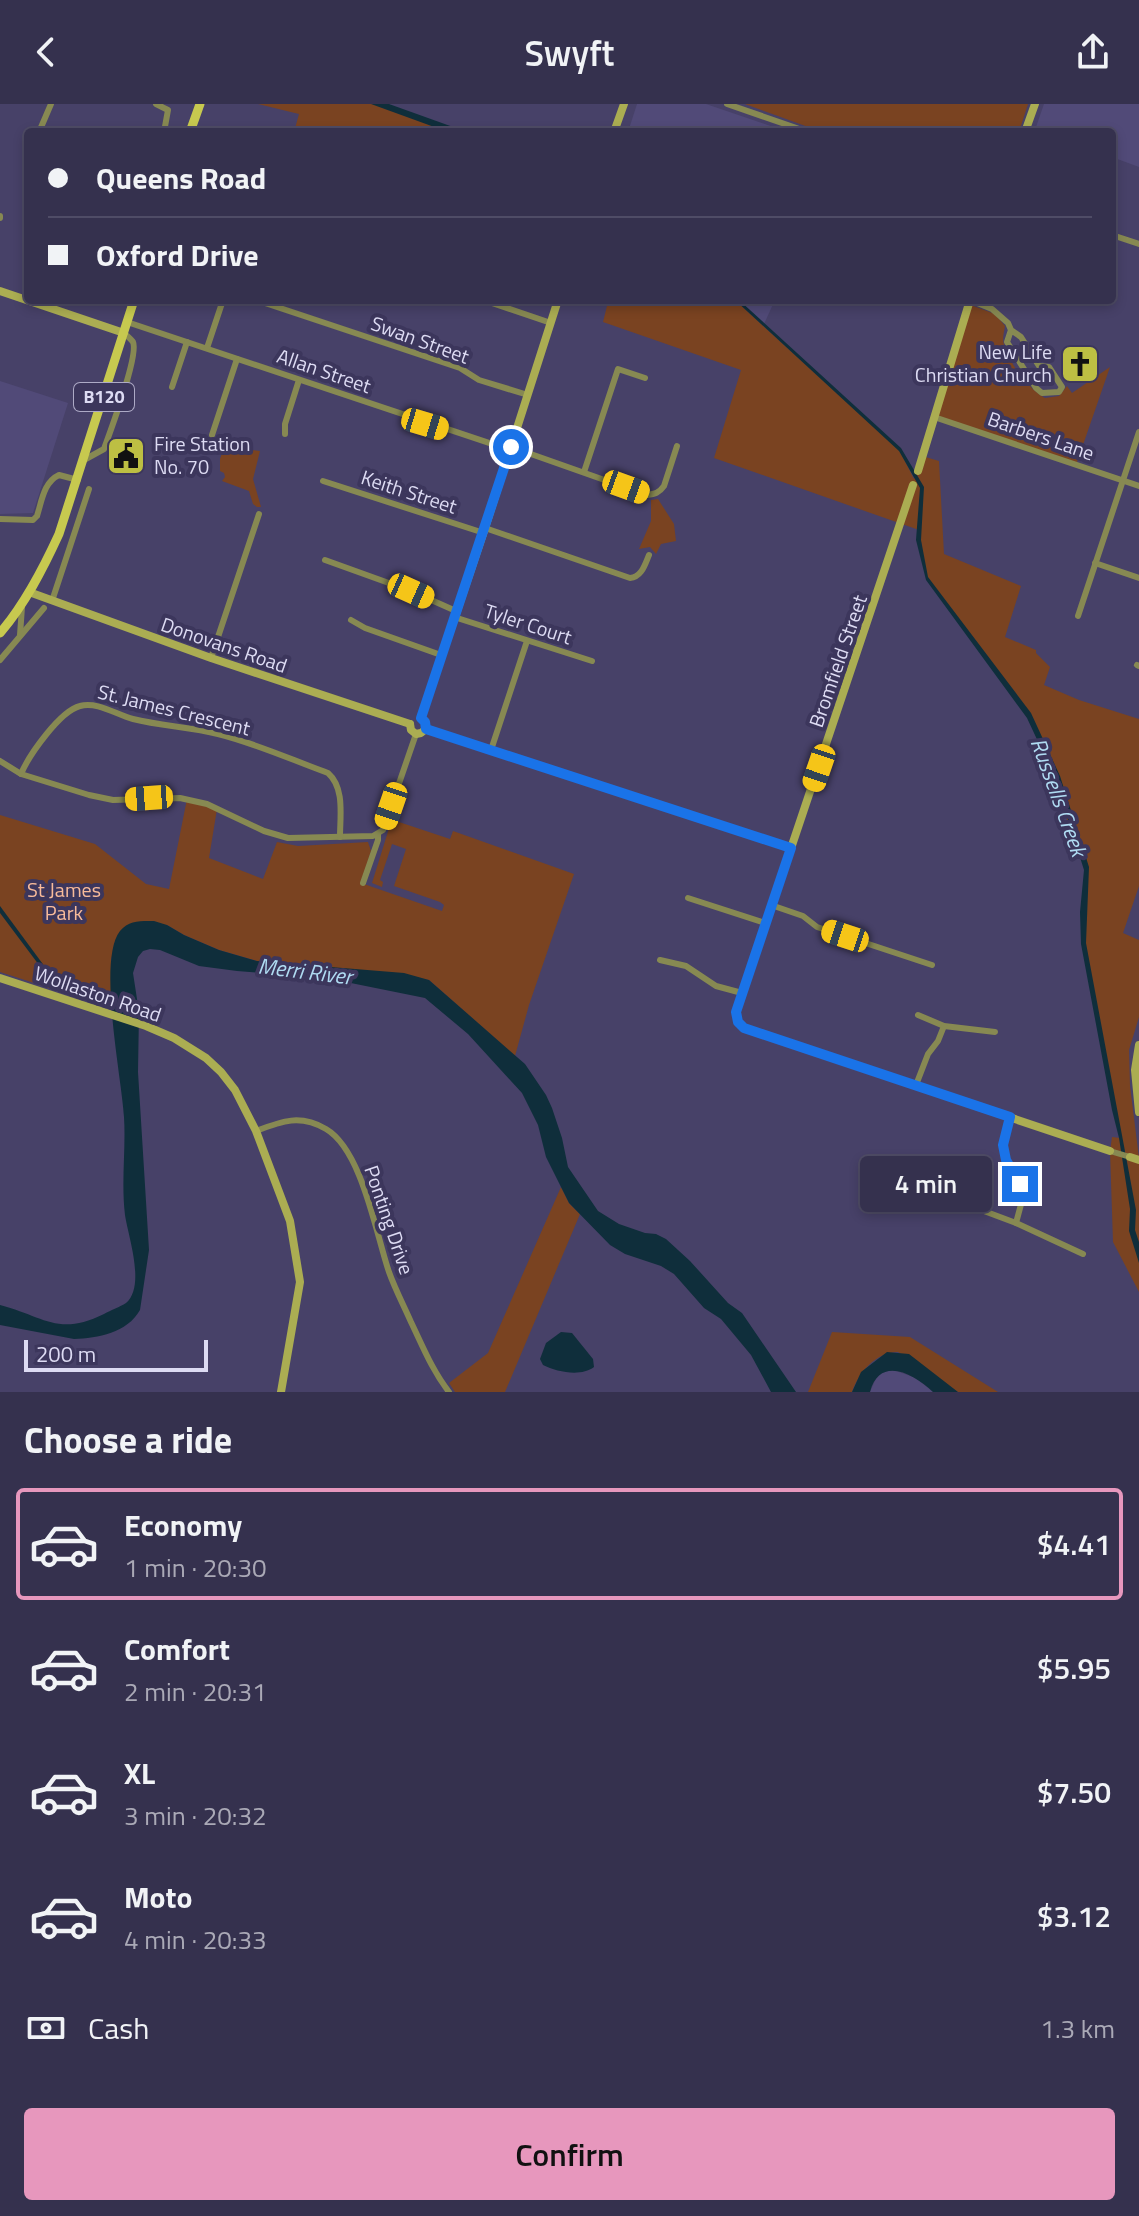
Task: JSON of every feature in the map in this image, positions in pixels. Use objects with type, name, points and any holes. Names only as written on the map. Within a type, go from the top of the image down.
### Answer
[{"type":"main road","points":[[191,128],[200,104]]},
{"type":"main road","name":"B120","points":[[0,633],[43,569],[59,534],[133,304]]},
{"type":"street","points":[[41,128],[51,104]]},
{"type":"street","points":[[156,104],[168,110],[165,128]]},
{"type":"street","points":[[615,128],[624,104]]},
{"type":"street","points":[[727,104],[796,128]]},
{"type":"street","points":[[1026,128],[1035,104]]},
{"type":"street","points":[[1116,236],[1139,244]]},
{"type":"street","points":[[0,291],[24,299]]},
{"type":"street","points":[[38,304],[124,333],[133,343],[135,353],[104,449],[84,460]]},
{"type":"street","points":[[207,348],[222,304]]},
{"type":"street","name":"Swan Street","points":[[268,304],[460,368],[479,380],[528,395]]},
{"type":"street","points":[[495,304],[551,323]]},
{"type":"street","points":[[421,718],[557,304]]},
{"type":"street","name":"Bromfield Street","points":[[916,1085],[744,1028],[738,1022],[736,1012],[918,471],[969,304]]},
{"type":"street","points":[[980,304],[992,309],[1008,323],[1039,366]]},
{"type":"street","name":"Allan Street","points":[[127,322],[425,424],[584,472],[647,495],[659,492],[664,486],[677,446]]},
{"type":"street","points":[[1011,330],[1007,342],[1036,388],[1042,393],[1059,392],[1062,387],[1049,367],[1039,366],[1028,375]]},
{"type":"street","points":[[172,387],[187,342]]},
{"type":"street","points":[[211,435],[237,359]]},
{"type":"street","points":[[584,472],[618,369],[645,378]]},
{"type":"street","points":[[285,434],[285,424],[299,380]]},
{"type":"street","name":"Barbers Lane","points":[[933,417],[1139,486]]},
{"type":"street","points":[[1078,616],[1139,432]]},
{"type":"street","points":[[0,519],[33,520],[52,478],[59,475],[78,480]]},
{"type":"street","name":"Keith Street","points":[[323,481],[630,578],[640,573],[649,555]]},
{"type":"street","points":[[52,601],[89,489]]},
{"type":"street","points":[[211,658],[259,514]]},
{"type":"street","name":"Tyler Court","points":[[325,560],[411,591],[455,614],[592,661]]},
{"type":"street","points":[[1095,563],[1139,578]]},
{"type":"street","name":"Donovans Road","points":[[29,592],[211,658],[410,724]]},
{"type":"street","points":[[20,638],[22,603]]},
{"type":"street","points":[[0,660],[44,608]]},
{"type":"street","points":[[351,620],[441,655]]},
{"type":"street","points":[[491,750],[527,641]]},
{"type":"street","name":"St. James Crescent","points":[[21,774],[42,739],[71,709],[92,705],[151,723],[227,737],[328,773],[335,780],[339,795],[340,837]]},
{"type":"street","points":[[416,734],[410,724],[413,719],[421,718]]},
{"type":"street","points":[[421,718],[426,729]]},
{"type":"street","points":[[426,729],[791,848]]},
{"type":"street","points":[[416,734],[426,729]]},
{"type":"street","points":[[363,883],[416,734]]},
{"type":"street","points":[[0,761],[21,774],[113,800],[180,798],[207,804],[264,831],[288,838],[373,836],[381,832]]},
{"type":"street","points":[[688,898],[765,923]]},
{"type":"street","points":[[771,905],[803,916],[817,927],[932,965]]},
{"type":"street","points":[[660,960],[686,966],[716,986],[742,993]]},
{"type":"street","name":"Wollaston Road","points":[[0,978],[146,1026],[206,1058],[235,1090],[256,1131],[290,1221],[300,1282],[281,1392]]},
{"type":"street","points":[[918,1015],[944,1026],[995,1032]]},
{"type":"street","points":[[944,1026],[928,1054],[916,1085],[1134,1159]]},
{"type":"street","points":[[1139,1045],[1135,1070],[1139,1112]]},
{"type":"street","points":[[1010,1117],[1003,1145],[1006,1160],[1020,1184],[1023,1197],[1016,1223]]},
{"type":"street","name":"Ponting Drive","points":[[256,1131],[283,1120],[301,1120],[327,1130],[340,1141],[366,1195],[389,1272],[429,1361],[449,1392]]},
{"type":"street","points":[[954,1189],[968,1205],[1083,1254]]},
{"type":"street","points":[[437,1392],[441,1382]]},
{"type":"shaded area","points":[[637,104],[706,104],[776,128],[629,128]]},
{"type":"shaded area","points":[[1044,104],[1139,104],[1139,167],[1116,158],[1116,128],[1036,128]]},
{"type":"shaded area","points":[[742,304],[773,304],[764,324]]},
{"type":"shaded area","points":[[0,381],[68,403],[33,513],[0,514]]},
{"type":"shaded area","points":[[885,1371],[896,1371],[916,1378],[933,1392],[870,1392],[877,1376]]},
{"type":"green space","points":[[258,104],[383,104],[449,128],[295,128],[299,114]]},
{"type":"green space","points":[[745,104],[1028,104],[1020,128],[811,128]]},
{"type":"green space","points":[[601,304],[739,304],[900,451],[914,479],[922,456],[939,461],[944,554],[1021,586],[1005,637],[1036,650],[1050,667],[1044,685],[1139,719],[1139,886],[1123,933],[1139,940],[1139,1017],[1129,1050],[1139,1158],[1139,1292],[1113,1242],[1110,1151],[1112,1137],[1120,1138],[1083,943],[1086,871],[1029,717],[927,579],[919,530],[714,458],[741,370],[603,322],[607,306]]},
{"type":"green space","points":[[968,304],[995,314],[1005,326],[1003,343],[1011,361],[1026,382],[1045,398],[1059,396],[1067,386],[1072,393],[1110,367],[1076,465],[933,417]]},
{"type":"green space","points":[[210,437],[239,448],[260,451],[253,479],[261,507],[253,504],[249,491],[222,481],[225,477],[220,471],[223,450],[209,445]]},
{"type":"green space","points":[[658,499],[674,524],[676,541],[661,544],[656,554],[650,547],[639,549],[651,521],[651,500]]},
{"type":"green space","name":"St James Park","points":[[187,799],[217,809],[209,858],[263,879],[277,842],[298,846],[368,842],[371,851],[361,883],[442,911],[444,905],[440,902],[394,886],[406,849],[392,844],[380,880],[382,887],[372,883],[393,820],[450,839],[453,831],[574,874],[529,1005],[515,1056],[429,980],[257,961],[219,950],[167,925],[117,938],[111,960],[112,1008],[0,972],[0,815],[95,844],[146,884],[169,889]]},
{"type":"green space","points":[[561,1187],[569,1203],[580,1214],[505,1392],[455,1392],[449,1383],[488,1353]]},
{"type":"green space","points":[[832,1332],[910,1337],[998,1392],[958,1392],[898,1352],[883,1355],[869,1364],[852,1392],[808,1392]]},
{"type":"water","points":[[371,104],[389,104],[456,128],[437,128]]},
{"type":"water","points":[[739,304],[743,304],[901,448],[924,487],[921,540],[928,577],[1031,713],[1060,776],[1089,867],[1086,943],[1136,1210],[1139,1263],[1129,1231],[1130,1209],[1119,1138],[1081,944],[1084,870],[1055,778],[1027,718],[926,580],[916,540],[920,488],[899,451]]},
{"type":"water","points":[[0,906],[59,986],[54,985],[0,913]]},
{"type":"water","name":"Merri River","points":[[154,921],[219,950],[257,961],[404,973],[429,980],[525,1064],[552,1108],[568,1167],[598,1211],[619,1224],[666,1239],[728,1303],[742,1313],[796,1392],[771,1392],[751,1355],[721,1319],[704,1308],[674,1274],[610,1245],[569,1203],[546,1157],[538,1125],[522,1093],[468,1034],[425,998],[331,979],[199,966],[150,949],[138,957],[133,973],[139,1012],[138,1072],[149,1250],[140,1310],[120,1329],[74,1339],[0,1325],[0,1305],[51,1322],[74,1324],[121,1306],[132,1295],[135,1273],[124,1203],[124,1117],[113,1021],[111,967],[113,946],[120,931],[131,923]]},
{"type":"water","points":[[561,1332],[572,1333],[593,1359],[594,1367],[583,1372],[569,1372],[543,1365],[540,1359],[546,1343]]},
{"type":"water","points":[[887,1352],[909,1354],[958,1392],[933,1392],[907,1374],[889,1371],[881,1374],[870,1392],[852,1392],[861,1372]]},
{"type":"place","name":"New Life Christian Church","points":[[1080,364]]},
{"type":"place","name":"Fire Station No. 70","points":[[126,456]]},
{"type":"route","points":[[511,447],[421,718],[426,729],[791,848],[736,1012],[738,1022],[744,1028],[1010,1117],[1003,1145],[1006,1160],[1020,1184]]},
{"type":"water label","name":"Russells Creek","points":[[1059,797]]}]
